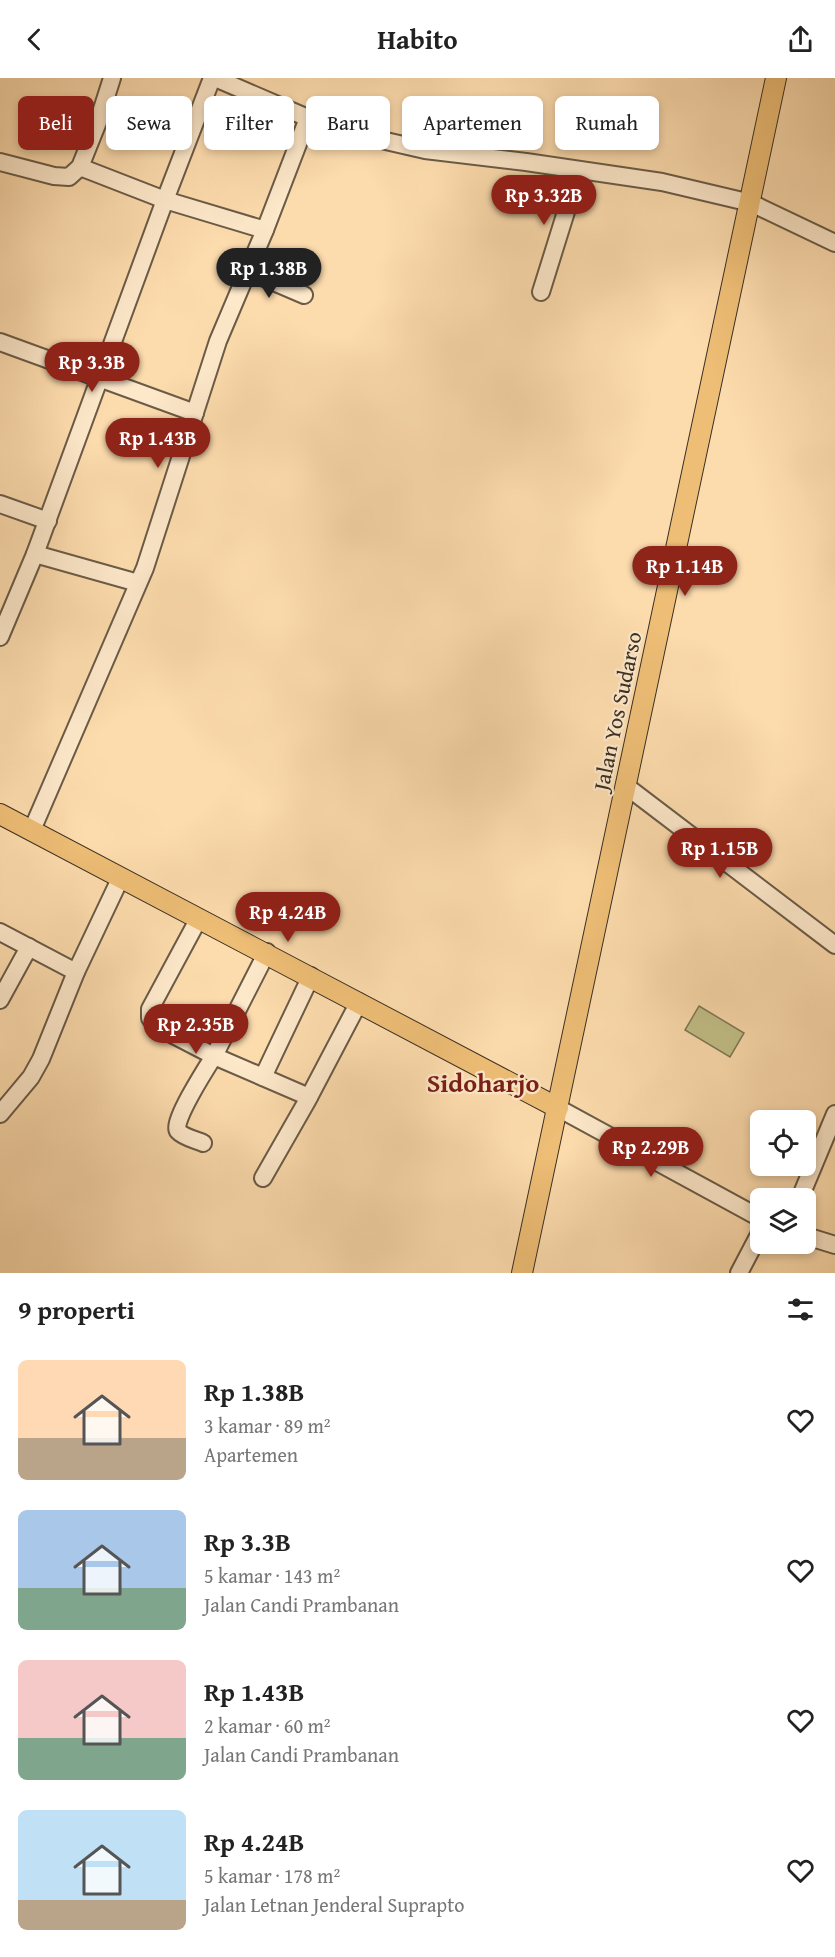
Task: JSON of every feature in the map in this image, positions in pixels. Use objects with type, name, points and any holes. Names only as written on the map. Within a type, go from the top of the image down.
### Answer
[{"type":"main road","name":"Jalan Yos Sudarso","points":[[522,1273],[776,78]]},
{"type":"main road","points":[[0,814],[311,976],[354,1012],[558,1108]]},
{"type":"street","points":[[0,162],[54,176],[69,177],[80,167],[112,78]]},
{"type":"street","points":[[0,637],[48,520],[165,200],[213,78],[306,117]]},
{"type":"street","points":[[32,830],[138,584],[218,341],[265,230],[306,123]]},
{"type":"street","points":[[390,142],[425,150],[662,182],[751,203],[835,243]]},
{"type":"street","points":[[80,167],[165,200],[265,230]]},
{"type":"street","points":[[541,292],[579,170]]},
{"type":"street","points":[[248,271],[304,295]]},
{"type":"street","points":[[0,342],[195,413]]},
{"type":"street","points":[[0,504],[48,520]]},
{"type":"street","points":[[35,554],[138,584]]},
{"type":"street","points":[[626,786],[835,945]]},
{"type":"street","points":[[0,1114],[31,1077],[41,1059],[76,972],[121,877]]},
{"type":"street","points":[[199,918],[150,1009],[150,1018],[158,1027],[214,1056],[309,1097]]},
{"type":"street","points":[[0,932],[76,972]]},
{"type":"street","points":[[2,991],[29,947]]},
{"type":"street","points":[[203,1143],[177,1130],[180,1114],[214,1056],[267,952]]},
{"type":"street","points":[[263,1077],[311,976]]},
{"type":"street","points":[[263,1178],[354,1012]]},
{"type":"street","points":[[558,1108],[750,1213]]},
{"type":"street","points":[[804,1188],[835,1114]]},
{"type":"street","points":[[816,1239],[835,1245]]},
{"type":"street","points":[[740,1273],[750,1253]]},
{"type":"shaded area","points":[[699,1006],[744,1033],[730,1057],[685,1030]]},
{"type":"district","name":"Sidoharjo","points":[[483,1082]]}]
